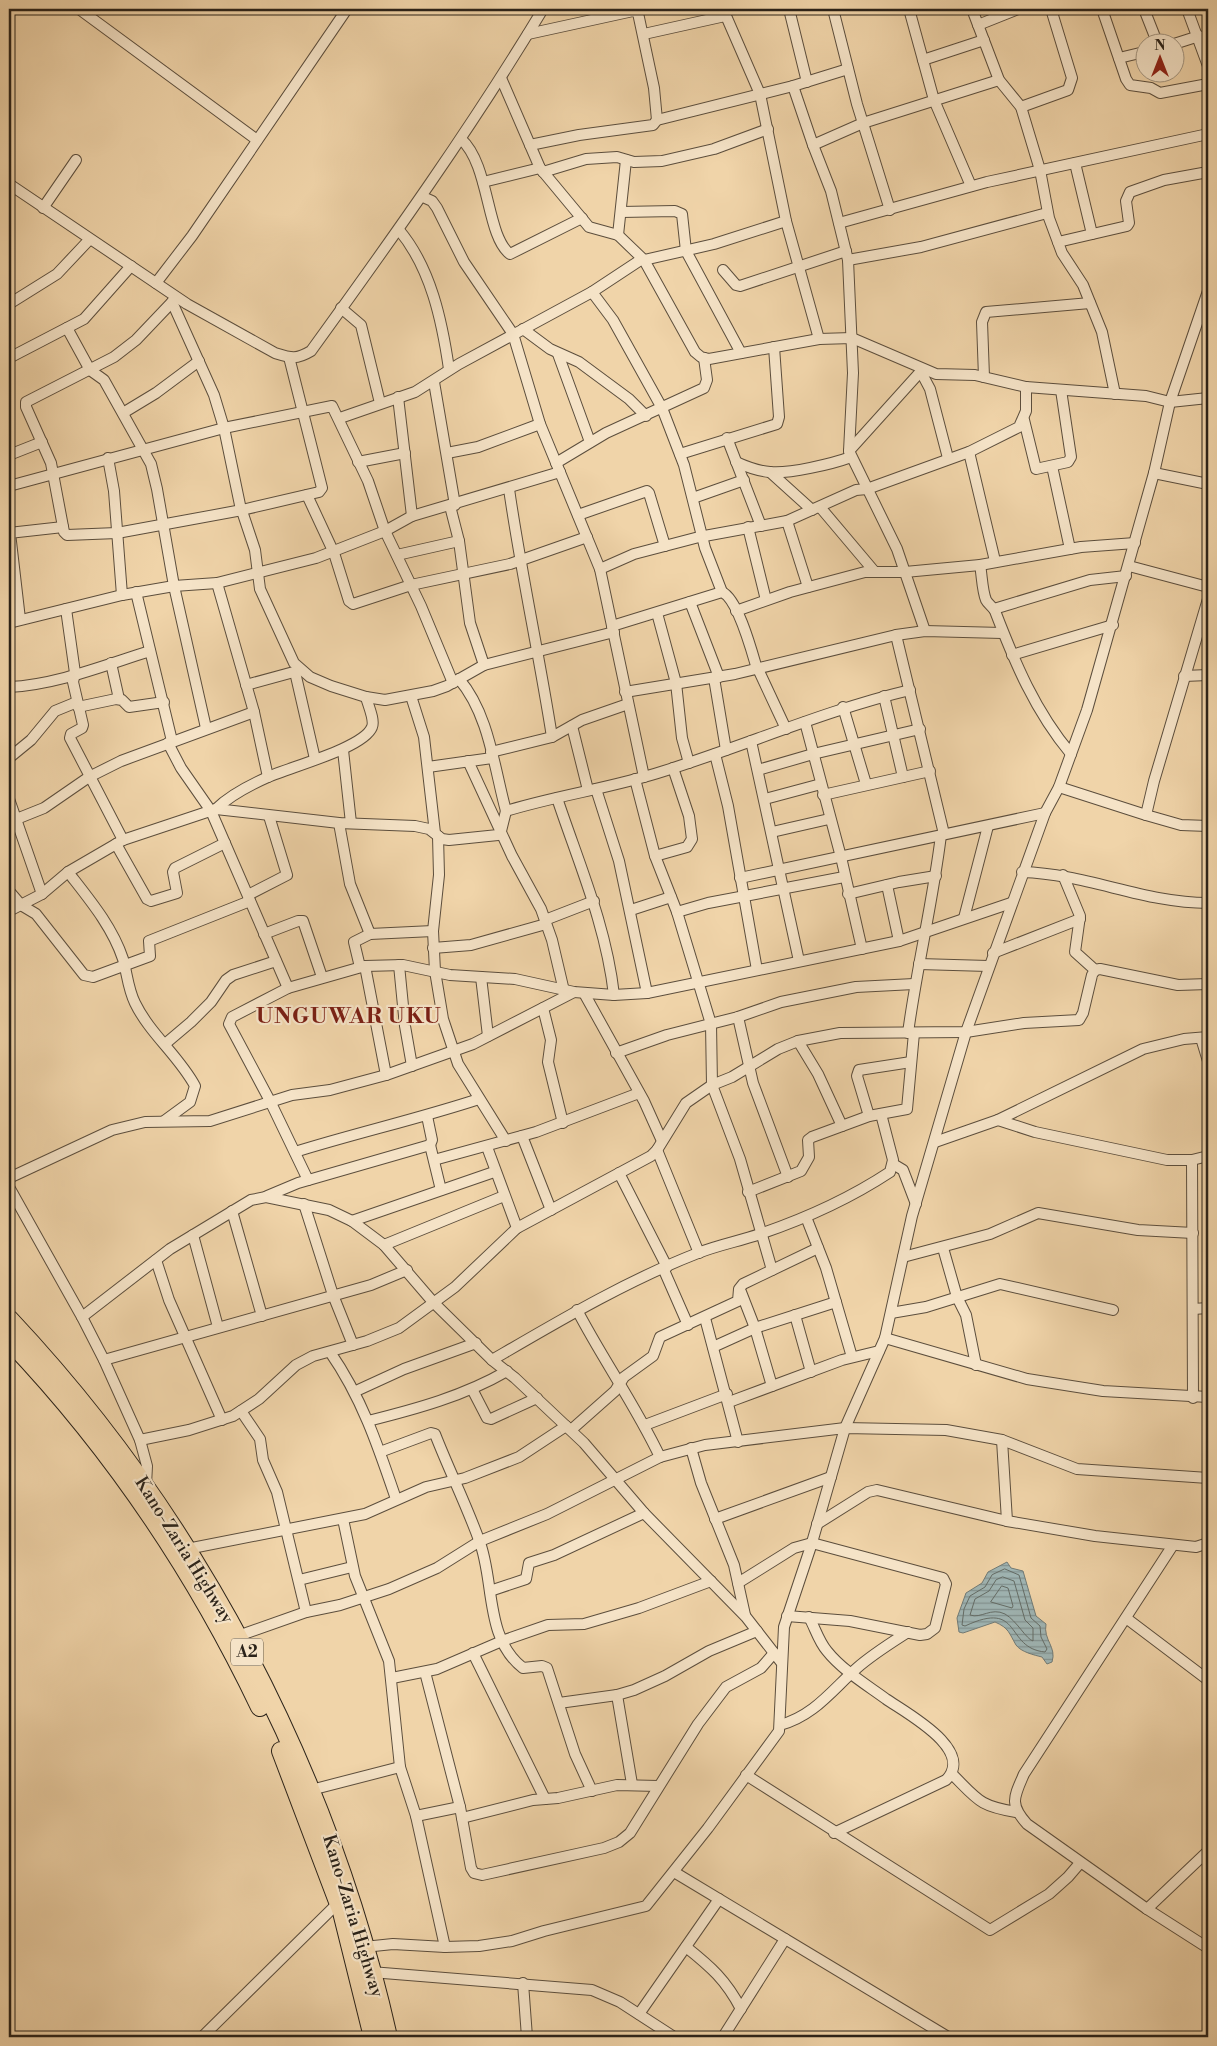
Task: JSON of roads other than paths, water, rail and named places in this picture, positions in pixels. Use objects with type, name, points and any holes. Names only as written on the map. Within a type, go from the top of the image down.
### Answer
[{"type":"highway","name":"Kano-Zaria Highway","points":[[9,1319],[78,1398],[146,1487],[238,1636],[311,1790],[340,1868],[372,1972],[388,2037]]},
{"type":"highway","name":"Kano-Zaria Highway","points":[[9,1340],[42,1375],[99,1444],[159,1528],[195,1586],[254,1694],[280,1748],[338,1903],[374,2037]]},
{"type":"street","points":[[79,9],[258,140]]},
{"type":"street","points":[[156,283],[192,236],[347,9]]},
{"type":"street","points":[[9,184],[89,240],[156,283],[175,299],[275,352],[289,358],[300,358],[310,351],[423,197],[502,78],[543,9]]},
{"type":"street","points":[[789,9],[807,82]]},
{"type":"street","points":[[834,9],[848,69],[890,210]]},
{"type":"street","points":[[909,9],[934,100],[971,186]]},
{"type":"street","points":[[972,9],[999,80],[1021,107],[1040,170],[1047,214],[1062,253],[1083,285],[1102,332],[1115,394]]},
{"type":"street","points":[[978,24],[1018,9]]},
{"type":"street","points":[[1021,107],[1068,90],[1071,85],[1072,78],[1051,9]]},
{"type":"street","points":[[1102,9],[1118,58],[1130,85],[1151,88],[1160,93],[1208,84]]},
{"type":"street","points":[[1144,9],[1153,32]]},
{"type":"street","points":[[1189,9],[1208,66]]},
{"type":"street","points":[[528,34],[633,11],[640,15],[654,88],[657,120],[653,126],[579,135],[530,145]]},
{"type":"street","points":[[644,34],[724,12],[760,94],[786,221],[819,339]]},
{"type":"street","points":[[1184,41],[1198,36]]},
{"type":"street","points":[[923,60],[984,40]]},
{"type":"street","points":[[1118,58],[1134,54]]},
{"type":"street","points":[[657,120],[793,86],[848,69]]},
{"type":"street","points":[[502,78],[542,170],[593,230],[614,232],[643,260],[695,352],[704,358],[709,359],[819,339],[852,338],[871,344],[922,371],[936,374],[984,377],[1026,387],[1146,396],[1170,402],[1208,398]]},
{"type":"street","points":[[813,145],[863,122],[999,80]]},
{"type":"street","points":[[793,86],[831,191],[847,256],[853,374],[850,454],[884,519],[905,572],[925,631]]},
{"type":"street","points":[[483,182],[586,159],[617,157],[626,160],[662,161],[714,149],[749,134],[768,129]]},
{"type":"street","points":[[839,224],[971,186],[1208,134]]},
{"type":"street","points":[[461,139],[474,153],[498,235],[510,254],[582,218]]},
{"type":"street","points":[[43,208],[76,160]]},
{"type":"street","points":[[618,235],[626,160]]},
{"type":"street","points":[[1075,163],[1092,234]]},
{"type":"street","points":[[1058,242],[1127,226],[1129,224],[1126,201],[1130,192],[1164,180],[1208,172]]},
{"type":"street","points":[[423,197],[432,201],[437,208],[464,262],[518,332],[558,354],[579,362],[629,399],[646,416]]},
{"type":"street","points":[[621,212],[680,211],[683,219],[686,250],[741,353]]},
{"type":"street","points":[[723,270],[736,285],[740,286],[799,265],[847,256],[921,247],[1047,214]]},
{"type":"street","points":[[340,418],[415,392],[434,382],[449,370],[592,292],[643,260],[686,250],[786,221]]},
{"type":"street","points":[[399,230],[413,247],[428,281],[445,338],[449,370]]},
{"type":"street","points":[[9,304],[57,274],[89,240]]},
{"type":"street","points":[[9,358],[84,319],[96,308],[131,266]]},
{"type":"street","points":[[364,1947],[394,1944],[445,1947],[501,1943],[646,1906],[674,1872],[779,1731],[784,1627],[812,1543],[845,1428],[885,1338],[916,1204],[966,1032],[1044,812],[1059,787],[1088,710],[1154,473],[1170,402],[1208,291]]},
{"type":"street","points":[[592,292],[613,320],[662,408],[680,454],[703,536],[722,592]]},
{"type":"street","points":[[175,299],[224,428],[242,510],[255,550],[260,589],[269,612],[298,671],[315,760]]},
{"type":"street","points":[[175,299],[136,340],[114,357],[26,402],[54,473],[63,527],[67,535],[117,533],[242,510],[319,492],[322,488],[289,358]]},
{"type":"street","points":[[984,377],[982,322],[986,312],[1090,303]]},
{"type":"street","points":[[341,308],[361,325],[380,403]]},
{"type":"street","points":[[67,328],[90,370],[104,380],[151,464],[174,586],[206,728]]},
{"type":"street","points":[[518,332],[540,424],[600,568],[628,704],[655,856],[677,912],[711,1024],[712,1085],[740,1159],[760,1234],[772,1270]]},
{"type":"street","points":[[680,454],[727,438],[773,427],[778,421],[774,347]]},
{"type":"street","points":[[558,354],[590,442]]},
{"type":"street","points":[[9,623],[136,592],[217,582],[258,574],[334,552],[385,531],[412,516],[509,489],[558,468],[590,442],[704,388],[707,380],[704,358]]},
{"type":"street","points":[[123,413],[156,393],[199,361]]},
{"type":"street","points":[[736,462],[753,469],[770,472],[837,462],[850,454],[922,371]]},
{"type":"street","points":[[922,371],[930,389],[948,458]]},
{"type":"street","points":[[434,382],[447,453],[452,506],[459,541],[470,623],[484,665]]},
{"type":"street","points":[[1026,387],[1024,420],[1035,468],[1038,470],[1068,462],[1071,457],[1060,390]]},
{"type":"street","points":[[398,397],[412,516]]},
{"type":"street","points":[[9,486],[108,458],[302,410],[332,406],[340,418],[373,494],[385,531],[456,681],[466,688],[482,718],[506,810],[501,831],[494,837],[449,840],[415,826],[339,823],[214,810]]},
{"type":"street","points":[[600,568],[634,554],[703,536],[787,521],[856,490],[867,489],[948,458],[969,452],[1011,432],[1024,420]]},
{"type":"street","points":[[447,453],[478,447],[540,424]]},
{"type":"street","points":[[727,438],[761,526]]},
{"type":"street","points":[[9,455],[42,442]]},
{"type":"street","points":[[969,452],[995,561]]},
{"type":"street","points":[[358,462],[405,453]]},
{"type":"street","points":[[108,458],[114,491],[122,595]]},
{"type":"street","points":[[1052,466],[1070,549]]},
{"type":"street","points":[[770,472],[816,509],[874,571]]},
{"type":"street","points":[[1154,473],[1208,484]]},
{"type":"street","points":[[693,498],[744,480]]},
{"type":"street","points":[[509,489],[519,560],[538,653],[552,736]]},
{"type":"street","points":[[578,515],[647,491],[650,492],[665,546]]},
{"type":"street","points":[[307,495],[334,552],[350,603],[411,585],[510,564],[587,537]]},
{"type":"street","points":[[787,521],[808,587]]},
{"type":"street","points":[[20,619],[10,533],[63,527]]},
{"type":"street","points":[[748,527],[766,600]]},
{"type":"street","points":[[397,555],[459,541]]},
{"type":"street","points":[[736,611],[808,587],[874,571],[905,572],[980,565],[1070,549],[1135,543]]},
{"type":"street","points":[[980,565],[986,600],[994,609],[1012,655],[1051,730],[1071,754]]},
{"type":"street","points":[[994,609],[1090,580],[1127,571],[1208,587]]},
{"type":"street","points":[[217,582],[254,712],[268,777]]},
{"type":"street","points":[[136,592],[164,702],[170,742],[181,768],[214,810],[225,843],[288,988]]},
{"type":"street","points":[[246,685],[298,671],[331,686],[366,697],[384,700],[411,696],[433,691],[456,681],[484,665],[538,653],[722,592],[727,594],[736,611],[758,669],[786,729]]},
{"type":"street","points":[[1146,815],[1184,676],[1208,599]]},
{"type":"street","points":[[690,602],[716,678],[726,750]]},
{"type":"street","points":[[66,609],[76,674],[73,682],[83,727],[71,734],[70,738],[147,899],[151,901],[177,893],[173,872],[175,868],[225,843]]},
{"type":"street","points":[[657,613],[676,683],[682,738],[689,763]]},
{"type":"street","points":[[1012,655],[1113,625]]},
{"type":"street","points":[[625,692],[716,678],[896,635],[925,631],[1002,633]]},
{"type":"street","points":[[748,1192],[801,1171],[806,1166],[810,1157],[809,1139],[870,1116],[907,1109],[914,984],[927,932],[942,834],[930,771],[896,635]]},
{"type":"street","points":[[9,688],[76,674],[150,651]]},
{"type":"street","points":[[111,663],[119,699],[128,707],[164,702]]},
{"type":"street","points":[[1184,676],[1208,675]]},
{"type":"street","points":[[506,810],[640,778],[715,754],[843,707],[910,690]]},
{"type":"street","points":[[411,696],[424,737],[437,835],[439,875],[433,948],[443,1019],[452,1050],[479,1099],[506,1141]]},
{"type":"street","points":[[884,696],[903,777]]},
{"type":"street","points":[[9,911],[42,894],[68,872],[120,842],[214,810],[230,796],[268,777],[342,750],[372,728],[373,724],[366,697]]},
{"type":"street","points":[[9,758],[31,740],[55,711],[78,704],[119,699]]},
{"type":"street","points":[[428,767],[492,755],[552,736],[628,704]]},
{"type":"street","points":[[843,707],[866,784]]},
{"type":"street","points":[[12,821],[44,808],[89,777],[121,761],[206,728],[254,712]]},
{"type":"street","points":[[805,722],[829,819],[841,857],[862,949]]},
{"type":"street","points":[[572,726],[592,790],[619,861],[648,993]]},
{"type":"street","points":[[758,770],[813,754],[920,729]]},
{"type":"street","points":[[751,741],[799,961]]},
{"type":"street","points":[[342,750],[351,823]]},
{"type":"street","points":[[715,754],[728,806],[757,970]]},
{"type":"street","points":[[468,761],[546,922],[574,992],[616,1053],[639,1093],[699,1252]]},
{"type":"street","points":[[655,856],[687,847],[692,840],[689,816],[673,768]]},
{"type":"street","points":[[765,799],[822,789],[866,784],[930,771]]},
{"type":"street","points":[[1059,787],[1181,825],[1208,826]]},
{"type":"street","points":[[557,798],[594,901],[610,962],[614,995]]},
{"type":"street","points":[[9,799],[12,821],[42,894]]},
{"type":"street","points":[[740,878],[942,834],[988,826],[1044,812]]},
{"type":"street","points":[[9,892],[21,906],[30,909],[36,914],[87,977],[93,977],[151,955],[149,940],[249,898],[287,874],[268,816]]},
{"type":"street","points":[[772,832],[829,819]]},
{"type":"street","points":[[339,823],[350,884],[370,934]]},
{"type":"street","points":[[964,918],[988,826]]},
{"type":"street","points":[[68,872],[102,916],[124,966],[135,1003],[148,1024],[185,1067],[195,1086],[190,1102],[163,1121]]},
{"type":"street","points":[[1022,872],[1063,875],[1089,880],[1159,900],[1208,903]]},
{"type":"street","points":[[1063,875],[1079,912],[1080,920],[1075,952],[1095,970],[1100,969],[1178,985],[1208,984]]},
{"type":"street","points":[[677,912],[743,896],[844,876]]},
{"type":"street","points":[[848,894],[887,884],[936,876]]},
{"type":"street","points":[[887,884],[899,941]]},
{"type":"street","points":[[631,910],[671,897]]},
{"type":"street","points":[[433,948],[471,945],[546,922],[594,901]]},
{"type":"street","points":[[308,1180],[270,1101],[228,1021],[232,1017],[288,988],[362,966],[399,965],[459,976],[515,979],[574,992],[614,995],[648,993],[699,984],[899,941],[1011,903]]},
{"type":"street","points":[[993,952],[1080,920]]},
{"type":"street","points":[[264,934],[298,921],[303,922],[322,977]]},
{"type":"street","points":[[386,1075],[362,966],[354,942],[370,934],[376,936],[433,931]]},
{"type":"street","points":[[165,1044],[192,1022],[211,1002],[226,980],[233,975],[276,960]]},
{"type":"street","points":[[919,964],[988,966]]},
{"type":"street","points":[[399,965],[405,1026],[412,1066]]},
{"type":"street","points":[[140,1440],[188,1430],[222,1420],[241,1411],[259,1399],[296,1365],[313,1356],[353,1345],[399,1328],[455,1287],[517,1228],[651,1156],[686,1103],[712,1085],[749,1068],[778,1050],[798,1041],[840,1033],[966,1032],[1024,1022],[1080,1020],[1095,970]]},
{"type":"street","points":[[481,977],[488,1036]]},
{"type":"street","points":[[616,1053],[667,1035],[711,1024],[781,1002],[856,987],[914,984]]},
{"type":"street","points":[[9,1178],[112,1130],[145,1122],[210,1121],[292,1095],[358,1084],[386,1075],[488,1036],[574,992]]},
{"type":"street","points":[[543,1008],[551,1040],[548,1062],[563,1122]]},
{"type":"street","points":[[738,1016],[749,1068],[788,1177]]},
{"type":"street","points":[[935,1142],[998,1120],[1143,1049],[1205,1038],[1208,1061]]},
{"type":"street","points":[[798,1041],[818,1074],[842,1126]]},
{"type":"street","points":[[870,1116],[857,1076],[859,1070],[911,1062]]},
{"type":"street","points":[[434,1160],[522,1136],[639,1093]]},
{"type":"street","points":[[295,1152],[352,1134],[427,1116],[479,1099]]},
{"type":"street","points":[[492,1360],[577,1310],[665,1267],[699,1252],[760,1234],[806,1217],[840,1203],[863,1190],[890,1172],[893,1164],[880,1114]]},
{"type":"street","points":[[427,1116],[432,1140],[430,1145],[441,1190]]},
{"type":"street","points":[[998,1120],[1035,1132],[1167,1160],[1192,1160],[1208,1156]]},
{"type":"street","points":[[522,1136],[551,1210]]},
{"type":"street","points":[[82,1317],[156,1260],[251,1200],[266,1197],[308,1180],[430,1145]]},
{"type":"street","points":[[487,1147],[494,1172],[517,1228]]},
{"type":"street","points":[[1192,1160],[1193,1398]]},
{"type":"street","points":[[893,1164],[903,1170],[916,1204]]},
{"type":"street","points":[[352,1221],[494,1172]]},
{"type":"street","points":[[619,1173],[665,1267],[688,1325]]},
{"type":"street","points":[[9,1187],[104,1360],[140,1440],[146,1466],[146,1487]]},
{"type":"street","points":[[384,1245],[504,1196]]},
{"type":"street","points":[[266,1197],[329,1210],[352,1221],[384,1245],[433,1302],[492,1360],[537,1398],[616,1478],[644,1513],[746,1618],[781,1662]]},
{"type":"street","points":[[304,1204],[333,1295],[353,1345]]},
{"type":"street","points":[[232,1211],[262,1316]]},
{"type":"street","points":[[903,1257],[943,1248],[990,1234],[1038,1213],[1138,1230],[1193,1233]]},
{"type":"street","points":[[806,1217],[836,1302],[852,1356]]},
{"type":"street","points":[[193,1235],[218,1327]]},
{"type":"street","points":[[739,1289],[772,1270],[818,1248]]},
{"type":"street","points":[[943,1248],[957,1297],[966,1315],[976,1365]]},
{"type":"street","points":[[156,1260],[169,1300],[187,1335],[222,1420]]},
{"type":"street","points":[[104,1360],[187,1335],[371,1285],[407,1270]]},
{"type":"street","points":[[891,1313],[926,1307],[1000,1284],[1113,1310]]},
{"type":"street","points":[[186,1549],[365,1514],[426,1487],[519,1458],[568,1428],[615,1391],[624,1377],[654,1354],[660,1337],[705,1318],[738,1301],[739,1289]]},
{"type":"street","points":[[739,1289],[755,1328],[772,1386]]},
{"type":"street","points":[[714,1347],[755,1328],[836,1302]]},
{"type":"street","points":[[1194,1309],[1208,1308]]},
{"type":"street","points":[[577,1310],[598,1352],[645,1425],[660,1458]]},
{"type":"street","points":[[795,1315],[811,1372]]},
{"type":"street","points":[[705,1318],[728,1398],[738,1442]]},
{"type":"street","points":[[885,1338],[1027,1379],[1102,1391],[1193,1398],[1208,1397]]},
{"type":"street","points":[[356,1391],[404,1369],[476,1343]]},
{"type":"street","points":[[645,1425],[772,1386],[852,1356],[879,1351]]},
{"type":"street","points":[[330,1352],[356,1391],[396,1499]]},
{"type":"street","points":[[368,1421],[413,1410],[472,1389],[507,1371]]},
{"type":"street","points":[[472,1389],[487,1418],[491,1419],[537,1398]]},
{"type":"street","points":[[241,1411],[260,1439],[263,1460],[277,1492],[306,1612]]},
{"type":"street","points":[[238,1636],[306,1612],[364,1598],[429,1572],[480,1541],[547,1514],[616,1478],[660,1458],[691,1448],[812,1430],[845,1428],[946,1430],[1002,1440],[1077,1469],[1208,1478]]},
{"type":"street","points":[[380,1452],[433,1433],[480,1541],[502,1640],[517,1663],[523,1668],[542,1666],[547,1668],[575,1754],[592,1791]]},
{"type":"street","points":[[1002,1440],[1007,1521]]},
{"type":"street","points":[[691,1448],[700,1483],[734,1565],[746,1618]]},
{"type":"street","points":[[715,1519],[831,1477]]},
{"type":"street","points":[[817,1524],[868,1492],[877,1490],[1007,1521],[1094,1536],[1196,1547],[1208,1543]]},
{"type":"street","points":[[490,1591],[526,1579],[529,1563],[562,1552],[644,1513]]},
{"type":"street","points":[[343,1519],[352,1566],[389,1660],[392,1678],[391,1700],[400,1768],[416,1816],[445,1947]]},
{"type":"street","points":[[738,1583],[794,1548],[812,1543],[943,1578],[946,1589],[935,1628],[927,1634],[850,1621],[788,1616]]},
{"type":"street","points":[[1016,1812],[1016,1791],[1024,1774],[1173,1545]]},
{"type":"street","points":[[299,1580],[352,1566]]},
{"type":"street","points":[[392,1678],[425,1672],[502,1640],[548,1625],[584,1624],[639,1608],[711,1581]]},
{"type":"street","points":[[809,1617],[827,1652],[852,1673],[916,1718],[942,1740],[953,1760],[952,1774],[946,1780],[834,1833]]},
{"type":"street","points":[[1126,1618],[1208,1680]]},
{"type":"street","points":[[559,1703],[617,1695],[665,1676],[709,1650],[757,1631]]},
{"type":"street","points":[[780,1725],[796,1721],[817,1707],[868,1659],[908,1632]]},
{"type":"street","points":[[473,1653],[545,1799]]},
{"type":"street","points":[[425,1672],[460,1807],[471,1868],[474,1873],[482,1874],[604,1848],[619,1842],[630,1833],[698,1724],[726,1688],[761,1668],[774,1653]]},
{"type":"street","points":[[617,1695],[632,1784]]},
{"type":"street","points":[[311,1790],[400,1768]]},
{"type":"street","points":[[952,1774],[982,1804],[991,1808],[1016,1812],[1027,1824],[1147,1910],[1208,1948]]},
{"type":"street","points":[[746,1775],[834,1833],[990,1930],[1049,1894],[1068,1877],[1080,1862]]},
{"type":"street","points":[[462,1818],[617,1785],[658,1786]]},
{"type":"street","points":[[416,1816],[460,1807]]},
{"type":"street","points":[[1147,1910],[1208,1851]]},
{"type":"street","points":[[674,1872],[948,2037]]},
{"type":"street","points":[[639,2014],[719,1899]]},
{"type":"street","points":[[202,2037],[338,1903]]},
{"type":"street","points":[[723,2037],[785,1939]]},
{"type":"street","points":[[686,1947],[716,1972],[729,1986],[741,2009]]},
{"type":"street","points":[[372,1972],[592,1990],[620,2002],[674,2037]]},
{"type":"street","points":[[523,1983],[527,2037]]},
{"type":"water","points":[[1007,1562],[1011,1568],[1023,1571],[1036,1616],[1046,1624],[1046,1635],[1053,1652],[1052,1662],[1047,1664],[1042,1657],[1021,1650],[1006,1629],[995,1622],[963,1633],[959,1632],[957,1618],[966,1593],[982,1583],[988,1572]]},
{"type":"district","name":"UNGUWAR UKU","points":[[349,1016]]}]
